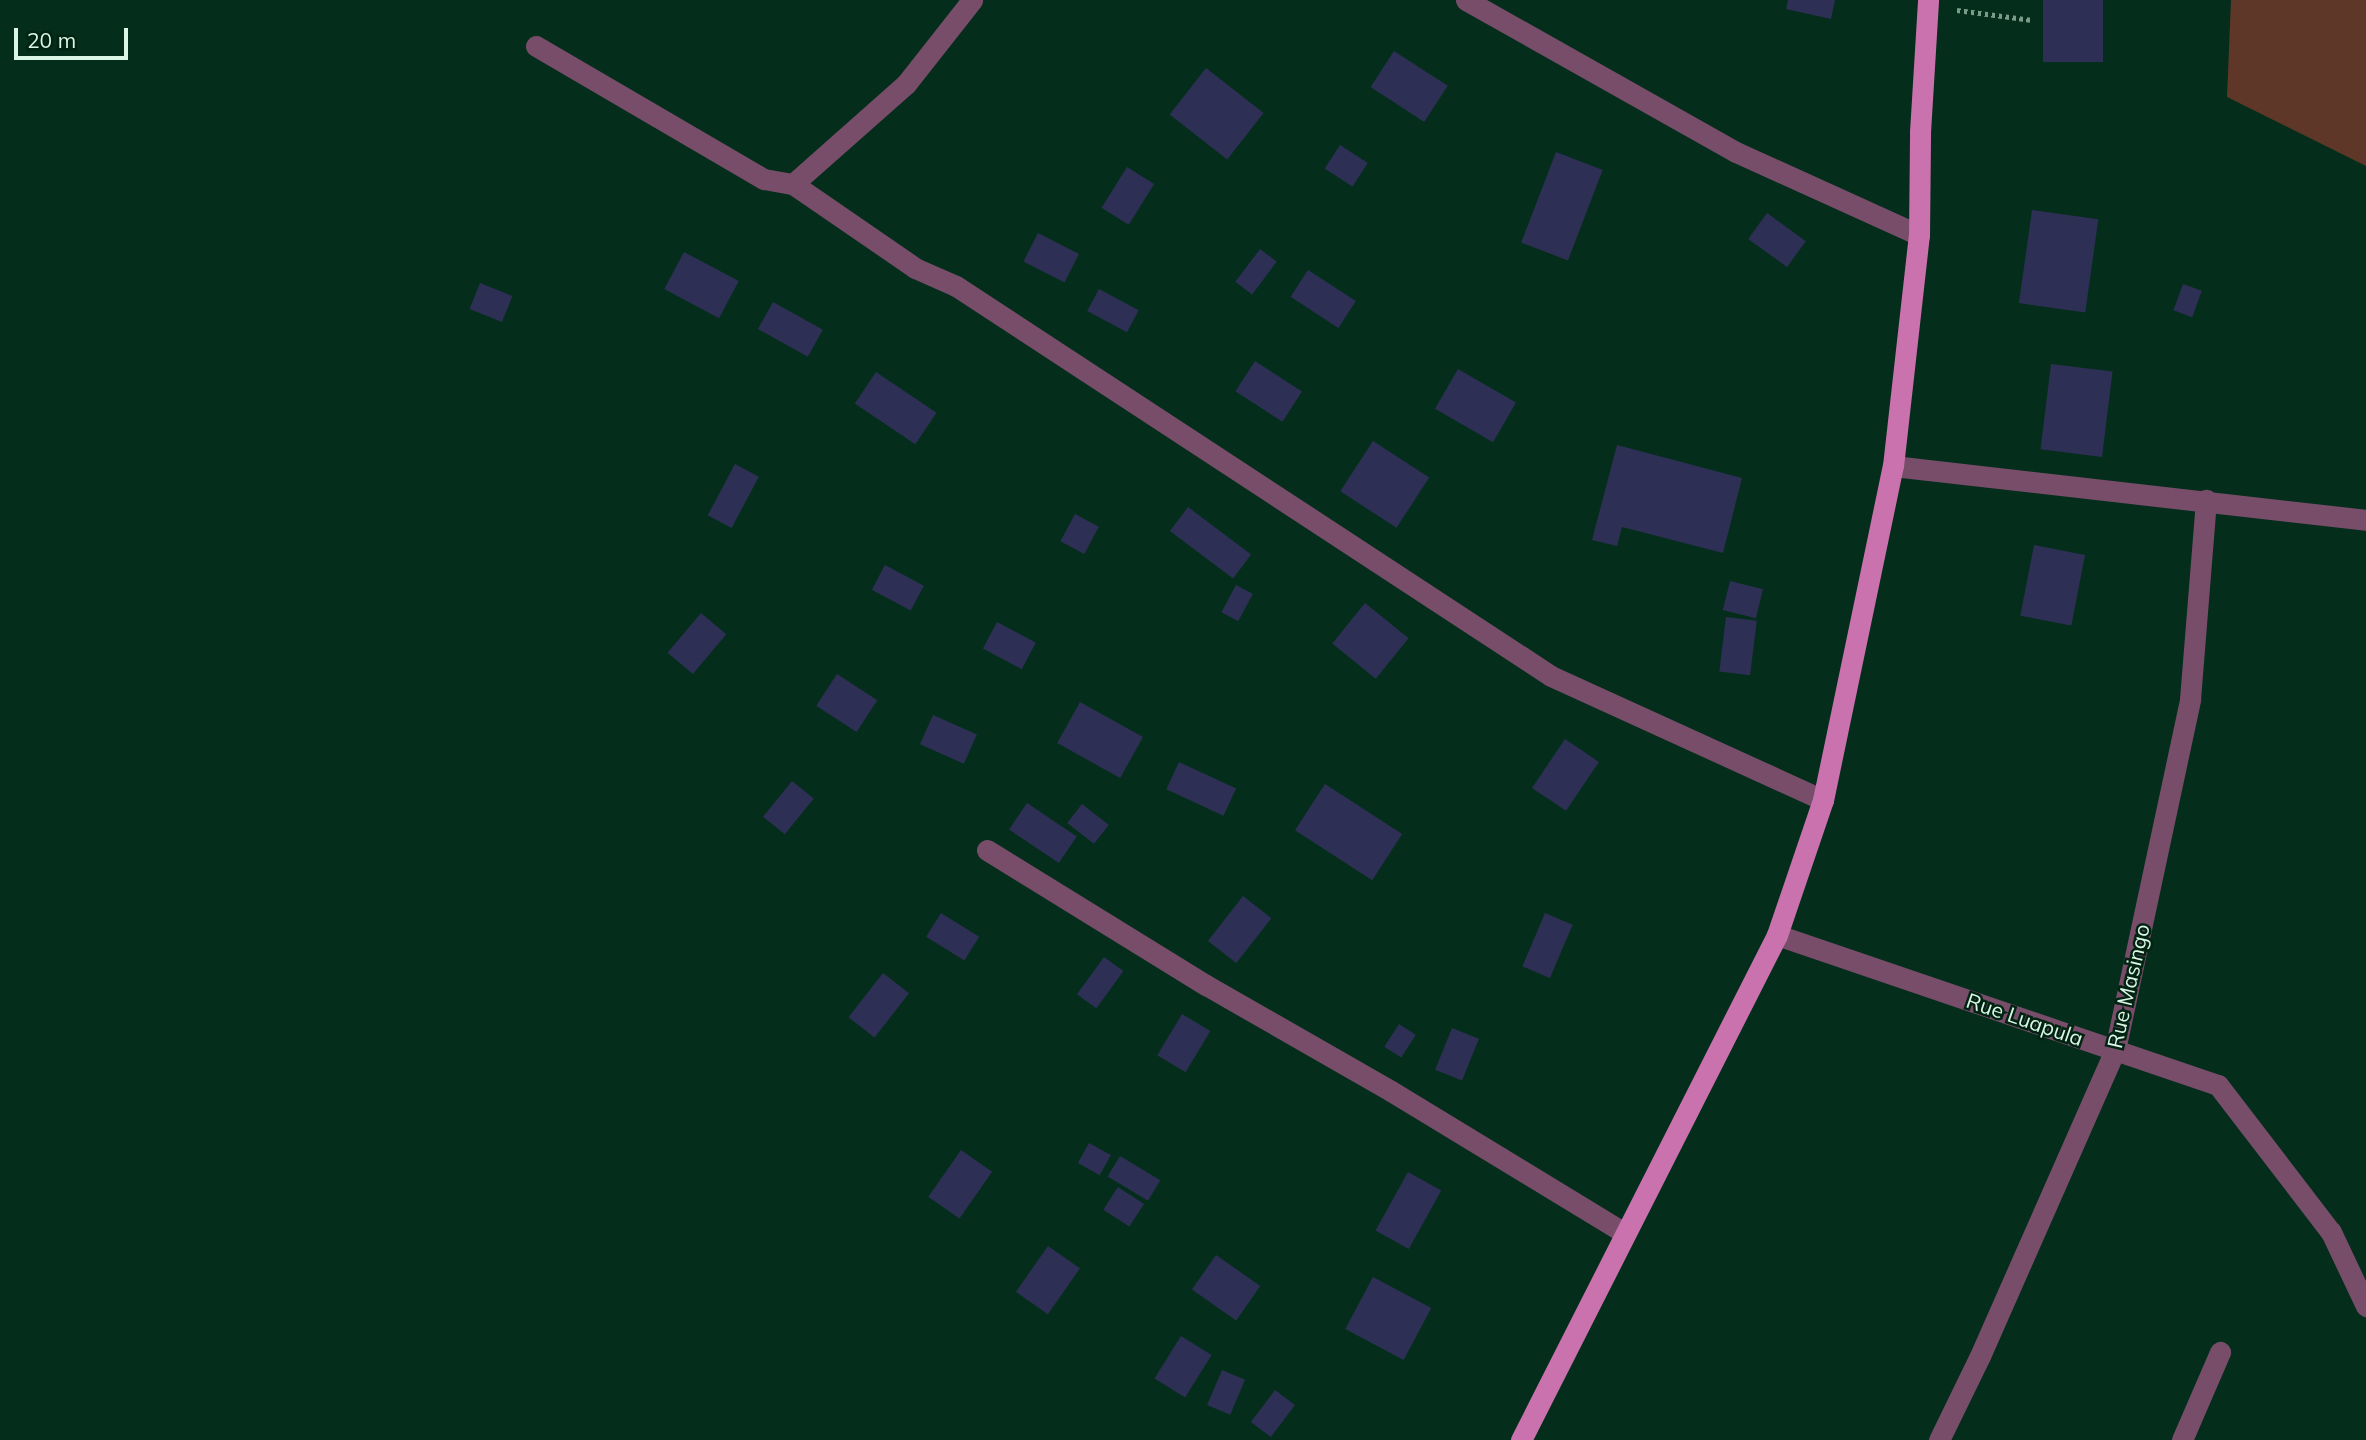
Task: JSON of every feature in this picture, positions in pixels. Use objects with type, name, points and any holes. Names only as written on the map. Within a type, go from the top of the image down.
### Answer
[{"type":"main road","points":[[1521,1440],[1777,935],[1823,800],[1893,466],[1919,235],[1920,132],[1928,3]]},
{"type":"street","points":[[793,184],[906,84],[972,0]]},
{"type":"street","points":[[1466,0],[1736,152],[1919,235]]},
{"type":"street","points":[[536,46],[764,179],[793,184],[915,268],[956,286],[1550,676],[1823,800]]},
{"type":"street","points":[[1893,466],[2366,520]]},
{"type":"street","name":"Rue Masingo","points":[[1939,1440],[1980,1356],[2115,1049],[2190,699],[2206,500]]},
{"type":"street","points":[[986,850],[1206,985],[1391,1091],[1625,1233]]},
{"type":"street","name":"Rue Luapula","points":[[1777,935],[2218,1085],[2331,1232],[2366,1306]]},
{"type":"street","points":[[2182,1440],[2220,1352]]},
{"type":"path","points":[[1928,3],[2032,20]]},
{"type":"shaded area","points":[[2231,0],[2366,0],[2366,166],[2227,97]]},
{"type":"building","points":[[1788,0],[1835,0],[1831,19],[1786,9]]},
{"type":"building","points":[[2043,0],[2103,0],[2103,62],[2043,62]]},
{"type":"building","points":[[1394,51],[1448,86],[1424,122],[1371,87]]},
{"type":"building","points":[[1206,68],[1264,113],[1227,159],[1170,114]]},
{"type":"building","points":[[1340,145],[1368,163],[1352,186],[1325,168]]},
{"type":"building","points":[[1556,152],[1603,170],[1568,260],[1521,243]]},
{"type":"building","points":[[1127,167],[1154,184],[1129,225],[1102,208]]},
{"type":"building","points":[[2032,210],[2098,219],[2085,312],[2019,303]]},
{"type":"building","points":[[1767,213],[1806,241],[1787,267],[1748,239]]},
{"type":"building","points":[[1038,233],[1079,254],[1064,282],[1023,262]]},
{"type":"building","points":[[1260,249],[1277,262],[1252,294],[1235,282]]},
{"type":"building","points":[[684,252],[739,281],[719,318],[664,289]]},
{"type":"building","points":[[1308,270],[1356,301],[1338,328],[1291,297]]},
{"type":"building","points":[[480,283],[512,296],[502,322],[470,309]]},
{"type":"building","points":[[2183,284],[2202,291],[2192,317],[2173,310]]},
{"type":"building","points":[[1099,289],[1139,310],[1127,332],[1087,311]]},
{"type":"building","points":[[773,302],[823,330],[808,357],[758,329]]},
{"type":"building","points":[[1255,361],[1302,391],[1282,422],[1235,391]]},
{"type":"building","points":[[2051,364],[2113,372],[2102,457],[2041,449]]},
{"type":"building","points":[[1458,369],[1516,402],[1493,442],[1435,409]]},
{"type":"building","points":[[876,372],[937,413],[915,444],[855,404]]},
{"type":"building","points":[[1373,441],[1429,477],[1397,528],[1340,491]]},
{"type":"building","points":[[1617,445],[1742,478],[1723,553],[1622,527],[1617,546],[1592,540]]},
{"type":"building","points":[[735,464],[759,477],[732,528],[708,515]]},
{"type":"building","points":[[1188,507],[1251,555],[1233,579],[1170,531]]},
{"type":"building","points":[[1075,514],[1099,527],[1084,554],[1060,541]]},
{"type":"building","points":[[2034,545],[2085,555],[2071,626],[2020,616]]},
{"type":"building","points":[[885,565],[924,586],[911,610],[872,590]]},
{"type":"building","points":[[1730,581],[1763,589],[1756,618],[1723,610]]},
{"type":"building","points":[[1236,585],[1253,594],[1238,621],[1221,612]]},
{"type":"building","points":[[1365,603],[1409,638],[1376,679],[1332,643]]},
{"type":"building","points":[[701,613],[726,634],[693,674],[668,653]]},
{"type":"building","points":[[1726,617],[1757,621],[1750,675],[1719,672]]},
{"type":"building","points":[[997,622],[1036,643],[1022,669],[983,648]]},
{"type":"building","points":[[837,674],[877,700],[857,732],[816,706]]},
{"type":"building","points":[[1080,702],[1143,737],[1120,778],[1057,743]]},
{"type":"building","points":[[933,715],[977,735],[964,764],[920,744]]},
{"type":"building","points":[[1565,739],[1599,762],[1566,811],[1532,788]]},
{"type":"building","points":[[1179,762],[1236,789],[1223,816],[1166,789]]},
{"type":"building","points":[[792,781],[814,799],[785,834],[763,817]]},
{"type":"building","points":[[1325,784],[1402,834],[1372,880],[1295,830]]},
{"type":"building","points":[[1027,803],[1077,837],[1059,863],[1009,830]]},
{"type":"building","points":[[1082,804],[1109,825],[1094,844],[1067,823]]},
{"type":"building","points":[[1243,896],[1271,918],[1236,963],[1208,941]]},
{"type":"building","points":[[941,913],[979,937],[964,961],[926,937]]},
{"type":"building","points":[[1545,913],[1573,925],[1550,978],[1522,966]]},
{"type":"building","points":[[1104,957],[1123,971],[1096,1008],[1077,994]]},
{"type":"building","points":[[883,973],[909,993],[875,1037],[849,1017]]},
{"type":"building","points":[[1182,1014],[1210,1031],[1186,1072],[1157,1055]]},
{"type":"building","points":[[1399,1024],[1416,1035],[1401,1058],[1384,1047]]},
{"type":"building","points":[[1452,1028],[1479,1039],[1462,1081],[1435,1070]]},
{"type":"building","points":[[1089,1143],[1111,1155],[1100,1175],[1078,1163]]},
{"type":"building","points":[[961,1150],[992,1172],[959,1218],[928,1197]]},
{"type":"building","points":[[1120,1156],[1160,1180],[1148,1201],[1108,1177]]},
{"type":"building","points":[[1408,1172],[1441,1190],[1409,1249],[1376,1231]]},
{"type":"building","points":[[1118,1187],[1144,1204],[1129,1227],[1103,1210]]},
{"type":"building","points":[[1048,1246],[1080,1268],[1048,1314],[1016,1292]]},
{"type":"building","points":[[1216,1255],[1260,1286],[1236,1320],[1192,1289]]},
{"type":"building","points":[[1373,1277],[1431,1308],[1404,1360],[1345,1329]]},
{"type":"building","points":[[1181,1336],[1212,1355],[1185,1397],[1155,1378]]},
{"type":"building","points":[[1222,1370],[1245,1380],[1230,1415],[1207,1405]]},
{"type":"building","points":[[1275,1390],[1295,1405],[1271,1437],[1251,1422]]}]
